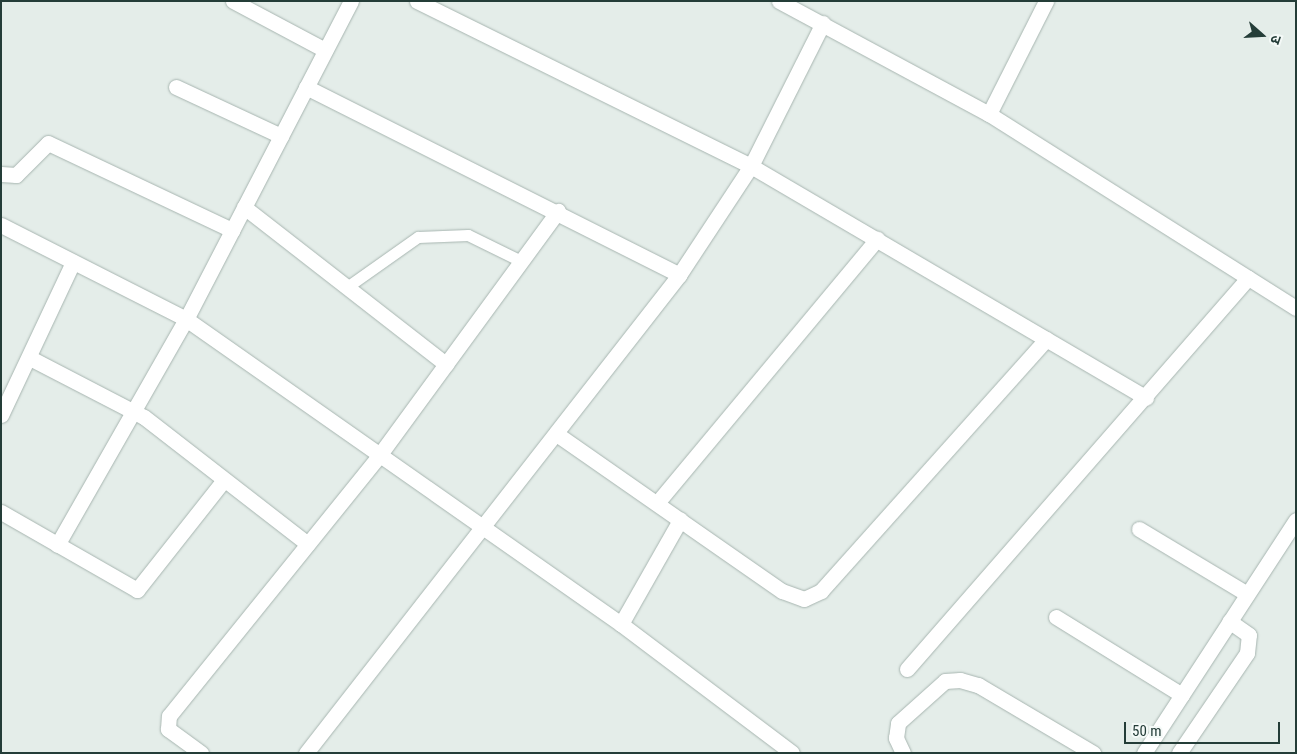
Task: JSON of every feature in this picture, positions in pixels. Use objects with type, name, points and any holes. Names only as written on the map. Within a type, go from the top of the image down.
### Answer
[{"type":"street","points":[[233,1],[325,50]]},
{"type":"street","points":[[56,545],[186,319],[351,1]]},
{"type":"street","points":[[417,1],[751,166],[1146,398]]},
{"type":"street","points":[[779,1],[989,114],[1296,308]]},
{"type":"street","points":[[989,114],[1046,1]]},
{"type":"street","points":[[306,753],[558,435],[679,275],[751,166],[823,23]]},
{"type":"street","points":[[176,87],[281,136]]},
{"type":"street","points":[[306,87],[558,211],[679,275]]},
{"type":"street","points":[[1,174],[16,175],[48,143],[232,230]]},
{"type":"street","points":[[244,207],[446,364]]},
{"type":"street","points":[[201,753],[168,729],[169,716],[378,457],[558,211]]},
{"type":"street","points":[[1,225],[186,319],[378,457],[620,624],[792,753]]},
{"type":"street","points":[[657,504],[877,239]]},
{"type":"street","points":[[1,415],[30,358],[73,262]]},
{"type":"street","points":[[907,669],[1146,398],[1248,278]]},
{"type":"street","points":[[558,435],[782,591],[804,599],[821,591],[1046,339]]},
{"type":"street","points":[[30,358],[133,410],[308,544]]},
{"type":"street","points":[[1,512],[137,590],[224,480]]},
{"type":"street","points":[[620,624],[680,520]]},
{"type":"street","points":[[1144,753],[1296,520]]},
{"type":"street","points":[[1139,529],[1247,594]]},
{"type":"street","points":[[1056,617],[1182,695]]},
{"type":"street","points":[[1179,753],[1247,653],[1249,634],[1229,621]]},
{"type":"street","points":[[903,753],[896,738],[898,723],[946,681],[960,680],[978,685],[1093,753]]},
{"type":"lane","points":[[347,287],[418,237],[468,235],[521,261]]}]
